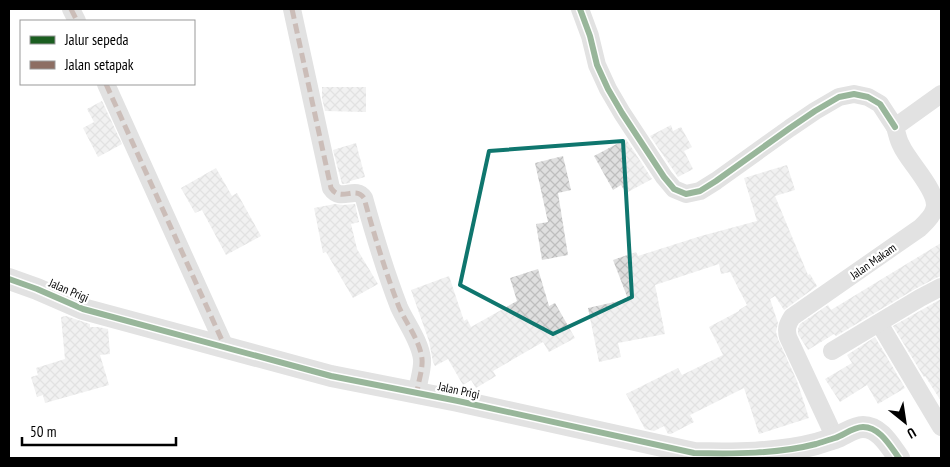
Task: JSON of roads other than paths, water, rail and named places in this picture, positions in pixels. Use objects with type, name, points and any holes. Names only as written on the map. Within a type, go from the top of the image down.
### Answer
[{"type":"street","points":[[292,9],[331,188],[339,195],[356,192],[364,198],[399,307],[417,341],[420,352],[422,360],[417,393]]},
{"type":"street","points":[[580,9],[590,36],[597,65],[608,90],[664,177],[674,189],[686,194],[700,191],[716,181],[796,123],[839,98],[854,94],[868,97],[880,104],[895,127],[941,94]]},
{"type":"street","points":[[106,85],[225,348]]},
{"type":"street","name":"Jalan Makam","points":[[835,438],[788,337],[788,324],[792,318],[920,228],[935,209],[934,195],[909,159],[901,145],[895,127]]},
{"type":"street","name":"Jalan Prigi","points":[[9,279],[83,309],[331,376],[694,453],[731,454],[799,448],[835,438],[863,427],[881,434],[899,458]]},
{"type":"street","points":[[832,351],[941,287]]},
{"type":"street","points":[[879,323],[941,427]]}]
